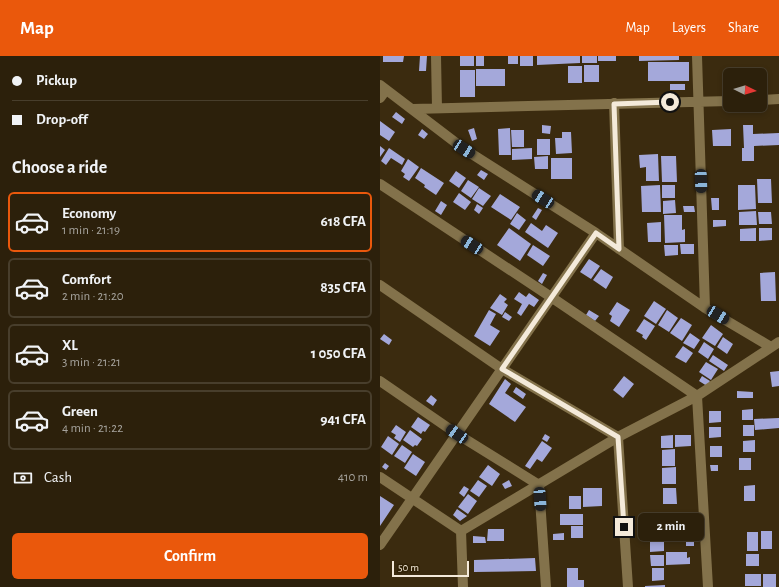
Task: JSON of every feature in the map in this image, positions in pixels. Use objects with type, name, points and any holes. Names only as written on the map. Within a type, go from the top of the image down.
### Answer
[{"type":"street","points":[[436,56],[437,108]]},
{"type":"street","points":[[697,56],[705,308]]},
{"type":"street","points":[[380,98],[383,87],[464,149],[596,233],[705,308],[775,344],[697,396],[618,437],[461,531]]},
{"type":"street","points":[[767,100],[779,99]]},
{"type":"street","points":[[413,109],[723,100]]},
{"type":"street","points":[[614,104],[619,249]]},
{"type":"street","points":[[380,184],[697,396]]},
{"type":"street","points":[[380,545],[596,233]]},
{"type":"street","points":[[380,285],[502,369],[618,437]]},
{"type":"street","points":[[380,382],[457,434],[539,485]]},
{"type":"street","points":[[697,396],[708,587]]},
{"type":"street","points":[[618,437],[628,587]]},
{"type":"street","points":[[380,477],[461,531]]},
{"type":"street","points":[[539,485],[546,587]]},
{"type":"street","points":[[461,531],[463,587]]},
{"type":"building","points":[[383,56],[404,56],[403,62],[383,62]]},
{"type":"building","points":[[420,56],[427,56],[426,71],[419,71]]},
{"type":"building","points":[[460,56],[474,56],[474,66],[460,66]]},
{"type":"building","points":[[476,56],[484,56],[484,66],[476,66]]},
{"type":"building","points":[[508,56],[518,56],[518,64],[508,64]]},
{"type":"building","points":[[520,56],[533,56],[533,66],[520,66]]},
{"type":"building","points":[[537,56],[580,56],[580,63],[537,65]]},
{"type":"building","points":[[582,56],[597,56],[597,63],[582,63]]},
{"type":"building","points":[[598,56],[616,56],[616,61],[598,61]]},
{"type":"building","points":[[639,56],[679,56],[679,60],[639,61]]},
{"type":"building","points":[[648,62],[689,62],[689,81],[648,81]]},
{"type":"building","points":[[584,65],[599,65],[599,82],[584,82]]},
{"type":"building","points":[[568,66],[582,66],[582,83],[568,83]]},
{"type":"building","points":[[476,69],[505,69],[505,86],[476,86]]},
{"type":"building","points":[[460,70],[475,70],[475,97],[460,97]]},
{"type":"building","points":[[670,84],[685,84],[685,90],[670,90]]},
{"type":"building","points":[[396,112],[405,119],[402,124],[392,117]]},
{"type":"building","points":[[380,121],[395,132],[389,141],[380,135]]},
{"type":"building","points":[[542,125],[551,126],[550,134],[542,133]]},
{"type":"building","points":[[743,125],[753,125],[753,134],[779,133],[779,145],[754,146],[754,161],[742,161],[742,148],[744,148]]},
{"type":"building","points":[[474,128],[477,139],[472,141],[468,130]]},
{"type":"building","points":[[510,128],[511,155],[499,155],[498,129]]},
{"type":"building","points":[[422,129],[428,134],[424,139],[418,135]]},
{"type":"building","points":[[731,129],[731,146],[713,146],[712,130]]},
{"type":"building","points":[[511,130],[524,130],[524,147],[512,147]]},
{"type":"building","points":[[562,132],[571,132],[572,153],[556,154],[555,138],[562,138]]},
{"type":"building","points":[[537,139],[550,139],[550,155],[537,155]]},
{"type":"building","points":[[380,146],[385,150],[380,157]]},
{"type":"building","points":[[389,148],[405,159],[402,165],[391,158],[386,165],[381,161]]},
{"type":"building","points":[[532,148],[532,159],[512,160],[512,149]]},
{"type":"building","points":[[658,154],[659,181],[646,181],[646,167],[640,168],[639,155]]},
{"type":"building","points":[[548,156],[548,169],[535,169],[534,157]]},
{"type":"building","points":[[661,156],[676,156],[677,182],[662,182]]},
{"type":"building","points":[[551,158],[572,158],[572,179],[551,179]]},
{"type":"building","points":[[408,159],[419,167],[409,181],[403,177],[405,174],[401,171]]},
{"type":"building","points":[[421,168],[444,183],[436,195],[424,187],[425,185],[415,178]]},
{"type":"building","points":[[481,170],[488,174],[484,180],[477,175]]},
{"type":"building","points":[[456,171],[466,178],[459,188],[449,181]]},
{"type":"building","points":[[757,179],[771,179],[772,203],[758,203]]},
{"type":"building","points":[[468,180],[479,187],[471,198],[461,191]]},
{"type":"building","points":[[660,185],[661,212],[642,212],[641,186]]},
{"type":"building","points":[[662,185],[675,185],[675,198],[662,198]]},
{"type":"building","points":[[738,185],[755,185],[756,209],[738,210]]},
{"type":"building","points":[[479,188],[491,196],[483,206],[472,199]]},
{"type":"building","points":[[459,193],[471,202],[465,210],[453,202]]},
{"type":"building","points":[[500,194],[520,207],[511,220],[491,207]]},
{"type":"building","points":[[711,198],[719,198],[719,210],[712,210]]},
{"type":"building","points":[[675,200],[676,213],[663,214],[663,201]]},
{"type":"building","points":[[441,201],[447,205],[441,215],[435,211]]},
{"type":"building","points":[[477,204],[483,208],[479,214],[474,210]]},
{"type":"building","points":[[683,206],[694,206],[695,212],[684,212]]},
{"type":"building","points":[[538,208],[542,210],[536,220],[532,217]]},
{"type":"building","points":[[756,211],[757,225],[739,225],[739,212]]},
{"type":"building","points":[[758,212],[771,212],[772,224],[759,224]]},
{"type":"building","points":[[517,213],[526,220],[519,230],[510,224]]},
{"type":"building","points":[[664,215],[682,215],[682,230],[685,229],[685,242],[665,243]]},
{"type":"building","points":[[713,220],[726,220],[726,226],[713,227]]},
{"type":"building","points":[[661,222],[661,242],[648,242],[647,223]]},
{"type":"building","points":[[531,223],[542,231],[546,225],[558,233],[548,248],[525,232]]},
{"type":"building","points":[[509,228],[531,244],[520,261],[497,245]]},
{"type":"building","points":[[756,228],[756,241],[740,241],[740,229]]},
{"type":"building","points":[[759,228],[772,228],[772,240],[759,241]]},
{"type":"building","points":[[680,244],[694,244],[694,254],[681,254]]},
{"type":"building","points":[[533,245],[550,256],[543,266],[527,255]]},
{"type":"building","points":[[664,245],[678,245],[678,255],[665,256]]},
{"type":"building","points":[[589,259],[600,266],[591,279],[580,272]]},
{"type":"building","points":[[601,269],[613,277],[606,289],[593,280]]},
{"type":"building","points":[[775,272],[776,301],[761,301],[760,273]]},
{"type":"building","points":[[543,273],[547,275],[542,284],[538,281]]},
{"type":"building","points":[[519,292],[526,297],[529,293],[539,300],[534,307],[529,304],[521,316],[517,313],[522,304],[514,299]]},
{"type":"building","points":[[500,294],[507,299],[504,302],[508,305],[502,315],[490,308]]},
{"type":"building","points":[[654,301],[666,309],[656,324],[644,316]]},
{"type":"building","points":[[617,302],[630,310],[619,327],[610,321],[612,316],[609,314]]},
{"type":"building","points":[[489,310],[496,314],[490,325],[500,331],[490,346],[474,336]]},
{"type":"building","points":[[589,310],[599,316],[595,321],[586,315]]},
{"type":"building","points":[[667,310],[678,318],[669,332],[658,325]]},
{"type":"building","points":[[505,312],[512,317],[509,321],[502,317]]},
{"type":"building","points":[[681,318],[692,325],[682,341],[670,333]]},
{"type":"building","points":[[644,319],[655,326],[646,340],[642,337],[643,335],[636,331]]},
{"type":"building","points":[[711,325],[723,334],[715,346],[702,338]]},
{"type":"building","points":[[690,333],[700,340],[694,349],[683,343]]},
{"type":"building","points":[[384,334],[392,340],[389,345],[380,339]]},
{"type":"building","points":[[723,337],[733,344],[727,354],[717,347]]},
{"type":"building","points":[[704,342],[714,349],[708,359],[698,352]]},
{"type":"building","points":[[683,346],[693,353],[686,363],[675,357]]},
{"type":"building","points":[[713,355],[728,365],[724,371],[709,361]]},
{"type":"building","points":[[706,362],[718,369],[711,380],[699,372]]},
{"type":"building","points":[[779,371],[779,386],[772,387],[770,372]]},
{"type":"building","points":[[624,376],[634,384],[623,398],[613,390]]},
{"type":"building","points":[[702,376],[710,381],[707,386],[699,381]]},
{"type":"building","points":[[505,379],[511,384],[505,393],[526,407],[515,422],[489,404]]},
{"type":"building","points":[[516,387],[526,394],[523,399],[513,392]]},
{"type":"building","points":[[737,391],[753,392],[753,398],[737,398]]},
{"type":"building","points":[[431,395],[437,400],[433,406],[426,401]]},
{"type":"building","points":[[753,409],[753,420],[742,420],[742,410]]},
{"type":"building","points":[[709,411],[721,411],[721,422],[709,423]]},
{"type":"building","points":[[418,417],[430,425],[425,432],[423,431],[421,434],[411,427]]},
{"type":"building","points":[[779,418],[779,428],[755,430],[754,419]]},
{"type":"building","points":[[396,425],[406,432],[400,442],[394,438],[396,435],[391,432]]},
{"type":"building","points":[[743,425],[754,425],[754,436],[743,436]]},
{"type":"building","points":[[709,427],[721,427],[721,437],[709,438]]},
{"type":"building","points":[[410,430],[422,439],[417,446],[415,445],[413,447],[403,440]]},
{"type":"building","points":[[545,434],[550,437],[547,442],[542,439]]},
{"type":"building","points":[[673,435],[673,448],[661,448],[661,436]]},
{"type":"building","points":[[675,435],[691,435],[691,446],[675,447]]},
{"type":"building","points":[[388,436],[399,444],[392,455],[381,447]]},
{"type":"building","points":[[755,440],[755,452],[743,452],[743,441]]},
{"type":"building","points":[[542,441],[552,448],[542,462],[537,459],[530,469],[525,466]]},
{"type":"building","points":[[402,445],[412,452],[405,463],[394,456]]},
{"type":"building","points":[[710,446],[722,446],[722,457],[710,457]]},
{"type":"building","points":[[675,449],[675,466],[662,466],[662,450]]},
{"type":"building","points":[[413,454],[425,462],[416,476],[404,468]]},
{"type":"building","points":[[739,458],[751,458],[751,470],[739,470]]},
{"type":"building","points":[[385,463],[389,466],[386,470],[382,467]]},
{"type":"building","points":[[488,465],[500,474],[492,486],[479,477]]},
{"type":"building","points":[[710,465],[718,465],[718,471],[711,471]]},
{"type":"building","points":[[676,467],[676,484],[662,484],[662,468]]},
{"type":"building","points":[[478,480],[487,486],[479,497],[470,491]]},
{"type":"building","points":[[509,480],[512,486],[505,489],[502,484]]},
{"type":"building","points":[[755,485],[755,501],[744,501],[744,486]]},
{"type":"building","points":[[464,486],[469,489],[464,497],[459,493]]},
{"type":"building","points":[[583,488],[602,488],[602,506],[583,507]]},
{"type":"building","points":[[663,488],[676,488],[677,504],[663,504]]},
{"type":"building","points":[[468,494],[477,501],[468,514],[458,507]]},
{"type":"building","points":[[380,496],[394,505],[380,526]]},
{"type":"building","points":[[569,496],[581,496],[581,509],[569,509]]},
{"type":"building","points":[[457,509],[467,516],[460,521],[453,515]]},
{"type":"building","points":[[560,514],[583,514],[583,525],[560,525]]},
{"type":"building","points":[[571,526],[583,526],[583,538],[571,538]]},
{"type":"building","points":[[488,529],[504,529],[504,541],[487,541]]},
{"type":"building","points":[[761,531],[772,531],[772,549],[761,549]]},
{"type":"building","points":[[747,532],[758,532],[758,551],[747,551]]},
{"type":"building","points":[[564,533],[564,540],[553,540],[553,534]]},
{"type":"building","points":[[473,536],[485,537],[486,543],[473,543]]},
{"type":"building","points":[[686,537],[694,537],[694,546],[686,546]]},
{"type":"building","points":[[650,539],[664,539],[664,551],[650,552]]},
{"type":"building","points":[[666,552],[687,552],[687,558],[690,557],[690,564],[666,565]]},
{"type":"building","points":[[746,554],[759,554],[759,566],[746,566]]},
{"type":"building","points":[[650,555],[664,555],[664,566],[651,566]]},
{"type":"building","points":[[535,558],[536,571],[474,572],[474,560]]},
{"type":"building","points":[[567,568],[578,568],[578,580],[584,580],[584,587],[567,587]]},
{"type":"building","points":[[652,568],[664,568],[664,580],[652,581]]},
{"type":"building","points":[[745,574],[761,574],[761,586],[745,586]]},
{"type":"building","points":[[763,574],[776,574],[776,587],[763,587]]},
{"type":"building","points":[[665,585],[665,587],[645,587],[645,586]]},
{"type":"route","points":[[624,527],[618,437],[502,369],[596,233],[619,249],[614,104],[670,102]]}]
